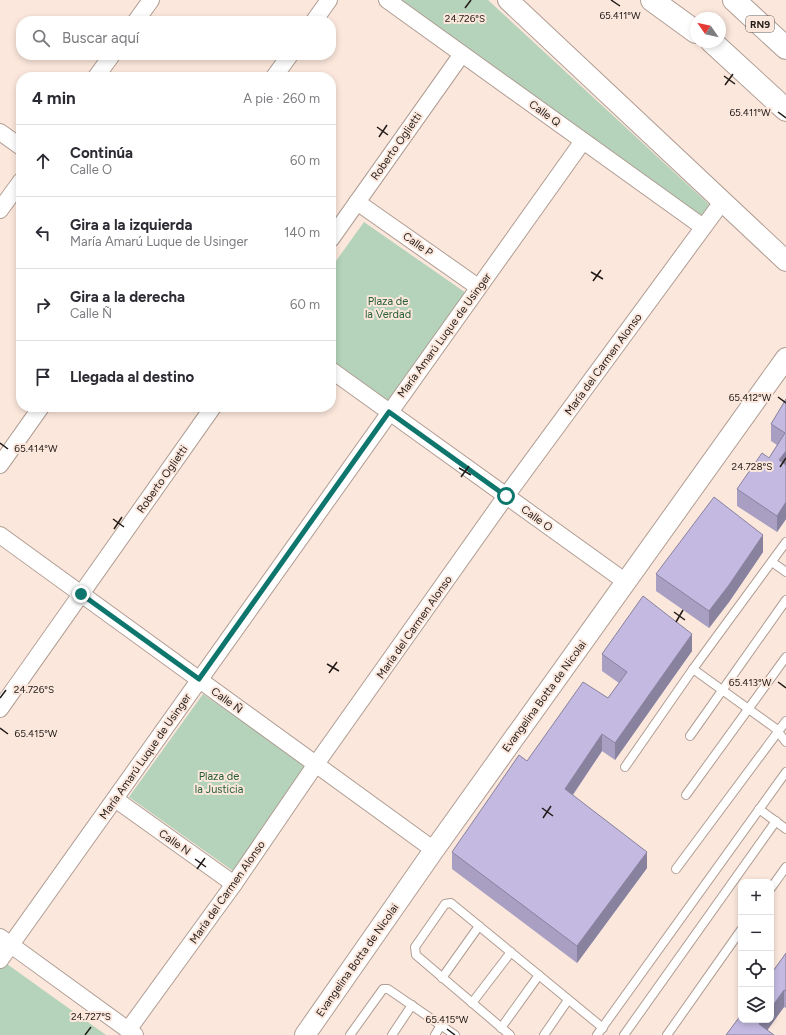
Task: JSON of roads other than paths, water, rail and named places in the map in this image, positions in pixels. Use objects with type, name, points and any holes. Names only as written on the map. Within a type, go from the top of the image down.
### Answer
[{"type":"main road","points":[[652,0],[690,28]]},
{"type":"main road","points":[[667,0],[690,21]]},
{"type":"main road","name":"RN9","points":[[734,0],[786,47]]},
{"type":"main road","points":[[746,0],[786,47]]},
{"type":"main road","points":[[717,48],[786,110]]},
{"type":"street","points":[[140,16],[151,0]]},
{"type":"street","points":[[318,16],[329,0]]},
{"type":"street","name":"Calle Q","points":[[386,0],[703,227]]},
{"type":"street","points":[[508,0],[786,261]]},
{"type":"street","name":"Roberto Oglietti","points":[[336,232],[462,54]]},
{"type":"street","points":[[100,72],[108,60]]},
{"type":"street","points":[[278,72],[286,60]]},
{"type":"street","points":[[0,132],[16,143]]},
{"type":"street","name":"María Amarú Luque de Usinger","points":[[0,960],[5,940],[115,799],[583,141]]},
{"type":"street","points":[[0,210],[16,188]]},
{"type":"street","name":"Calle P","points":[[357,202],[478,287]]},
{"type":"street","name":"María del Carmen Alonso","points":[[131,1032],[316,764],[506,496],[722,202]]},
{"type":"street","name":"Evangelina Botta de Nicolai","points":[[305,1035],[434,850],[786,358]]},
{"type":"street","name":"Calle O","points":[[336,374],[626,582]]},
{"type":"street","points":[[0,465],[37,412]]},
{"type":"street","name":"Roberto Oglietti","points":[[0,709],[209,412]]},
{"type":"street","name":"Calle Ñ","points":[[0,536],[434,850]]},
{"type":"street","name":"Calle N","points":[[115,799],[234,884]]},
{"type":"street","points":[[5,940],[131,1032]]},
{"type":"lane","points":[[625,768],[693,669],[786,542]]},
{"type":"lane","points":[[772,562],[786,572]]},
{"type":"lane","points":[[690,736],[786,600]]},
{"type":"lane","points":[[686,795],[786,656]]},
{"type":"lane","points":[[693,669],[775,728],[786,742]]},
{"type":"lane","points":[[676,869],[786,721]]},
{"type":"lane","points":[[598,1035],[786,772]]},
{"type":"lane","points":[[759,810],[786,829]]},
{"type":"lane","points":[[624,1035],[776,821]]},
{"type":"lane","points":[[774,884],[786,867]]},
{"type":"lane","points":[[510,1035],[416,955],[415,947],[445,904],[451,903],[603,1028]]},
{"type":"lane","points":[[442,978],[479,926]]},
{"type":"lane","points":[[667,1035],[738,934]]},
{"type":"lane","points":[[472,1003],[511,952]]},
{"type":"lane","points":[[501,1028],[539,975]]},
{"type":"lane","points":[[350,1035],[384,989],[388,989],[455,1035]]},
{"type":"lane","points":[[544,1035],[568,1000]]},
{"type":"lane","points":[[392,1035],[412,1005]]},
{"type":"lane","points":[[434,1035],[441,1025]]},
{"type":"park label","name":"Plaza de la Verdad","points":[[388,307]]},
{"type":"park label","name":"Plaza de la Justicia","points":[[219,782]]}]
